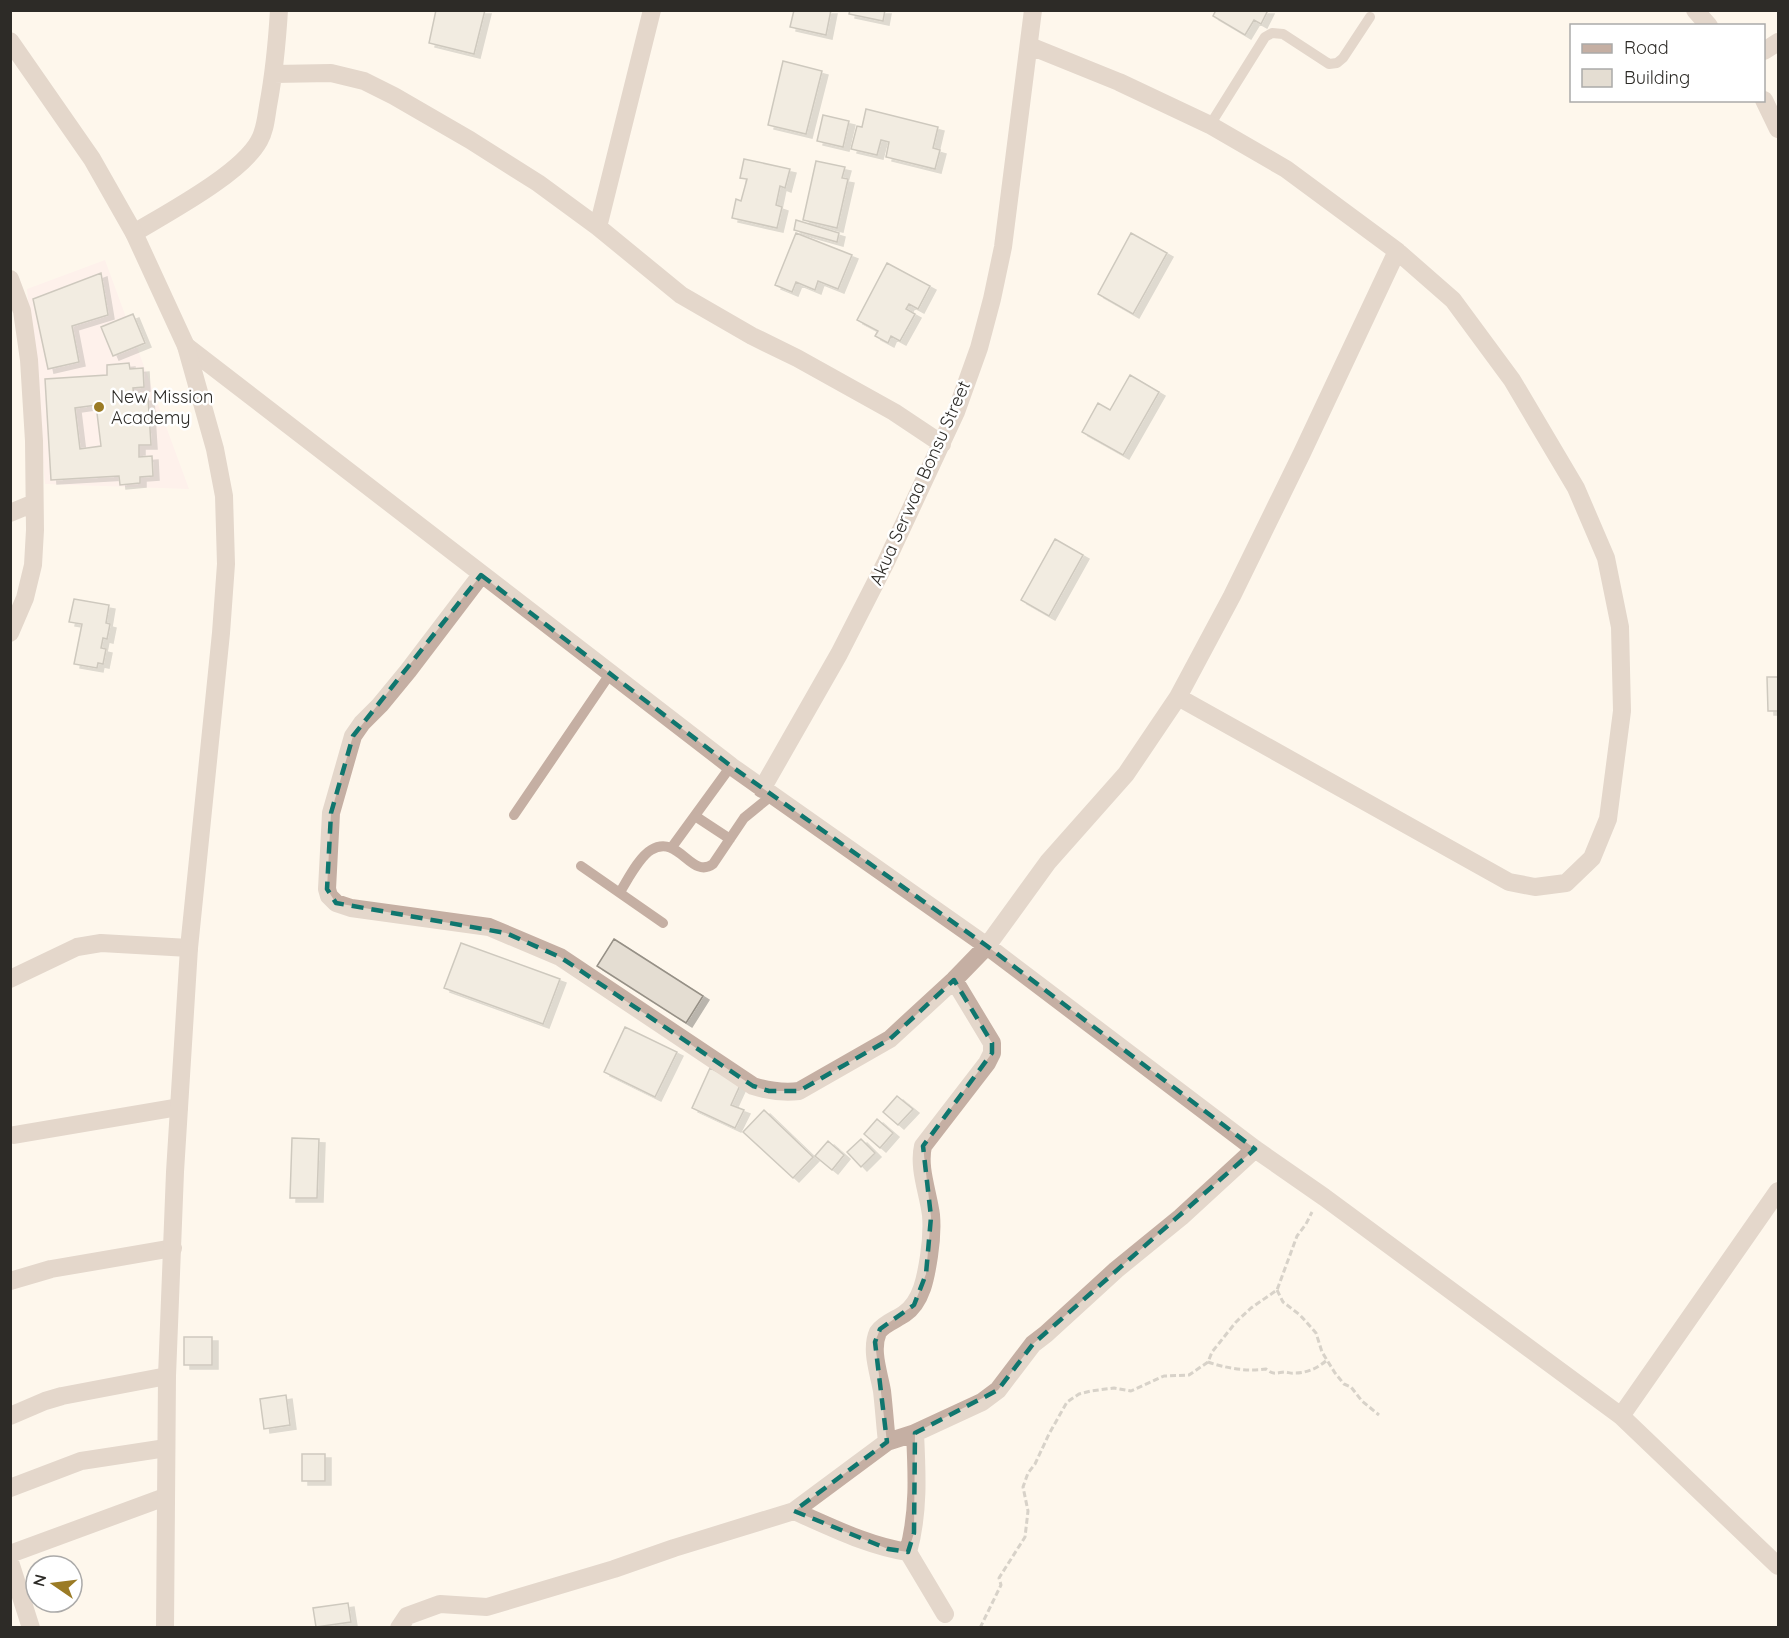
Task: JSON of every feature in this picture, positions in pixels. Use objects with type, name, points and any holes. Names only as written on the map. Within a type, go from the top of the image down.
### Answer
[{"type":"street","points":[[134,233],[237,166],[259,141],[264,130],[274,74],[279,10]]},
{"type":"street","points":[[598,227],[652,10]]},
{"type":"street","name":"Akua Serwaa Bonsu Street","points":[[766,792],[886,562],[956,412],[979,348],[1003,247],[1033,10]]},
{"type":"street","points":[[1695,10],[1707,24]]},
{"type":"street","points":[[10,41],[92,159],[134,233],[186,346],[204,405],[224,496],[226,564],[189,948],[175,1172],[167,1376],[165,1628]]},
{"type":"street","points":[[1765,50],[1779,42]]},
{"type":"street","points":[[1030,46],[1119,82],[1210,126],[1286,169],[1397,251],[1453,300],[1512,380],[1576,488],[1606,558],[1620,627],[1622,711],[1608,819],[1592,858],[1566,883],[1534,887],[1509,882],[1178,697]]},
{"type":"street","points":[[274,74],[331,73],[364,81],[420,111],[538,183],[598,227],[681,295],[752,336],[894,411],[942,444]]},
{"type":"street","points":[[1765,102],[1779,129]]},
{"type":"street","points":[[481,574],[408,671],[353,736],[332,813],[327,889],[329,896],[336,903],[351,908],[489,927],[506,933],[560,957],[753,1086],[785,1093],[799,1091],[890,1039],[954,980],[987,946],[1048,862],[1126,774],[1178,697],[1232,596],[1397,251]]},
{"type":"street","points":[[10,279],[22,311],[29,360],[34,441],[33,565],[25,598],[10,633]]},
{"type":"street","points":[[186,346],[731,766],[987,946],[1255,1149],[1324,1197],[1621,1416],[1779,1566]]},
{"type":"street","points":[[10,513],[34,502]]},
{"type":"street","points":[[10,979],[77,947],[101,943],[189,948]]},
{"type":"street","points":[[886,1442],[882,1389],[875,1342],[880,1329],[914,1305],[926,1274],[931,1216],[921,1156],[923,1146],[987,1063],[992,1053],[992,1043],[954,980]]},
{"type":"street","points":[[15,1135],[179,1107]]},
{"type":"street","points":[[399,1628],[407,1616],[440,1604],[487,1607],[794,1511],[886,1442],[915,1433],[982,1402],[998,1390],[1033,1344],[1116,1270],[1181,1217],[1255,1149]]},
{"type":"street","points":[[1621,1416],[1779,1191]]},
{"type":"street","points":[[10,1281],[51,1269],[173,1248]]},
{"type":"street","points":[[10,1416],[62,1396],[167,1376]]},
{"type":"street","points":[[915,1433],[916,1507],[914,1533],[908,1552],[945,1614]]},
{"type":"street","points":[[10,1488],[81,1461],[166,1448]]},
{"type":"street","points":[[10,1554],[165,1497]]},
{"type":"street","points":[[794,1511],[864,1541],[888,1549],[908,1552]]},
{"type":"street","points":[[10,1562],[31,1628]]},
{"type":"lane","points":[[1210,126],[1265,37],[1272,33],[1283,34],[1329,64],[1337,63],[1343,58],[1370,17]]},
{"type":"lane","points":[[514,815],[610,674]]},
{"type":"lane","points":[[672,847],[731,766]]},
{"type":"lane","points":[[620,892],[650,850],[662,846],[672,847],[696,866],[704,868],[713,864],[766,792]]},
{"type":"lane","points":[[695,816],[730,839]]},
{"type":"lane","points":[[581,866],[663,923]]},
{"type":"path","points":[[980,1628],[1000,1586],[999,1578],[1024,1538],[1028,1511],[1023,1487],[1028,1473],[1035,1464],[1067,1402],[1079,1394],[1091,1391],[1114,1388],[1131,1391],[1164,1376],[1189,1375],[1208,1362],[1212,1352],[1236,1322],[1251,1308],[1277,1290],[1298,1236],[1313,1208],[1324,1197]]},
{"type":"path","points":[[1277,1290],[1283,1302],[1316,1333],[1322,1352],[1344,1384],[1351,1387],[1362,1401],[1379,1415]]},
{"type":"path","points":[[1208,1362],[1225,1368],[1266,1369],[1271,1374],[1284,1372],[1294,1374],[1319,1367],[1327,1360]]},
{"type":"highlighted area","points":[[481,575],[731,766],[987,946],[1255,1149],[1033,1344],[998,1390],[915,1433],[914,1533],[908,1552],[888,1549],[794,1511],[887,1442],[875,1342],[880,1329],[914,1305],[926,1274],[931,1217],[923,1146],[992,1053],[992,1043],[954,980],[890,1039],[799,1091],[769,1091],[753,1086],[560,957],[506,933],[336,903],[327,889],[331,813],[353,736]]},
{"type":"shaded area","name":"New Mission Academy","points":[[105,260],[189,489],[45,484],[27,289]]},
{"type":"building","points":[[436,10],[485,10],[474,54],[429,43]]},
{"type":"building","points":[[794,10],[831,10],[826,35],[790,27]]},
{"type":"building","points":[[850,10],[885,10],[883,21],[849,14]]},
{"type":"building","points":[[1216,10],[1268,10],[1261,24],[1254,20],[1245,35],[1213,16]]},
{"type":"building","points":[[783,61],[822,71],[806,134],[768,125]]},
{"type":"building","points":[[866,109],[938,127],[933,148],[940,150],[935,169],[886,157],[889,142],[881,140],[877,155],[851,149],[857,126],[862,127]]},
{"type":"building","points":[[823,115],[849,121],[843,147],[817,141]]},
{"type":"building","points":[[744,159],[790,169],[785,188],[780,186],[776,205],[782,207],[777,228],[732,218],[736,199],[741,201],[747,179],[740,178]]},
{"type":"building","points":[[816,161],[845,167],[842,178],[848,179],[837,228],[803,220]]},
{"type":"building","points":[[796,220],[839,233],[837,242],[794,230]]},
{"type":"building","points":[[796,233],[852,255],[838,289],[818,281],[815,290],[796,282],[792,292],[775,285]]},
{"type":"building","points":[[1131,233],[1167,253],[1133,314],[1098,294]]},
{"type":"building","points":[[887,263],[930,286],[918,309],[909,304],[906,309],[915,314],[900,341],[891,336],[888,343],[875,336],[878,331],[857,320]]},
{"type":"building","points":[[101,273],[108,315],[72,326],[79,362],[48,369],[33,299]]},
{"type":"building","points":[[133,314],[145,343],[113,356],[101,327]]},
{"type":"building","points":[[129,363],[130,369],[143,368],[144,387],[133,388],[134,398],[148,397],[151,445],[139,445],[139,457],[152,456],[153,476],[140,477],[140,483],[120,485],[119,476],[51,480],[45,379],[107,375],[107,365]],"holes":[[[96,405],[101,446],[80,449],[75,408]]]},
{"type":"building","points":[[1130,375],[1159,392],[1123,455],[1082,432],[1098,403],[1110,410]]},
{"type":"building","points":[[1055,539],[1083,555],[1049,616],[1021,600]]},
{"type":"building","points":[[74,599],[109,605],[106,623],[110,624],[107,639],[103,638],[101,648],[106,649],[103,664],[98,663],[97,668],[74,664],[82,624],[69,622]]},
{"type":"building","points":[[1767,677],[1778,677],[1778,711],[1768,711]]},
{"type":"building","points":[[614,939],[703,996],[686,1023],[597,966]]},
{"type":"building","points":[[461,943],[560,979],[543,1024],[444,988]]},
{"type":"building","points":[[625,1027],[677,1052],[655,1097],[604,1072]]},
{"type":"building","points":[[710,1068],[741,1083],[731,1105],[744,1110],[735,1128],[692,1108]]},
{"type":"building","points":[[897,1096],[913,1109],[898,1125],[883,1112]]},
{"type":"building","points":[[764,1110],[813,1157],[793,1178],[743,1132]]},
{"type":"building","points":[[877,1119],[893,1133],[880,1148],[864,1134]]},
{"type":"building","points":[[292,1138],[319,1139],[317,1198],[290,1198]]},
{"type":"building","points":[[861,1139],[875,1153],[861,1167],[847,1152]]},
{"type":"building","points":[[828,1141],[844,1155],[832,1170],[815,1156]]},
{"type":"building","points":[[184,1337],[212,1337],[212,1365],[184,1365]]},
{"type":"building","points":[[286,1395],[290,1425],[264,1429],[260,1399]]},
{"type":"building","points":[[302,1454],[325,1454],[325,1481],[302,1481]]},
{"type":"building","points":[[348,1603],[351,1622],[316,1627],[313,1608]]},
{"type":"place","name":"New Mission Academy","points":[[99,407]]}]
